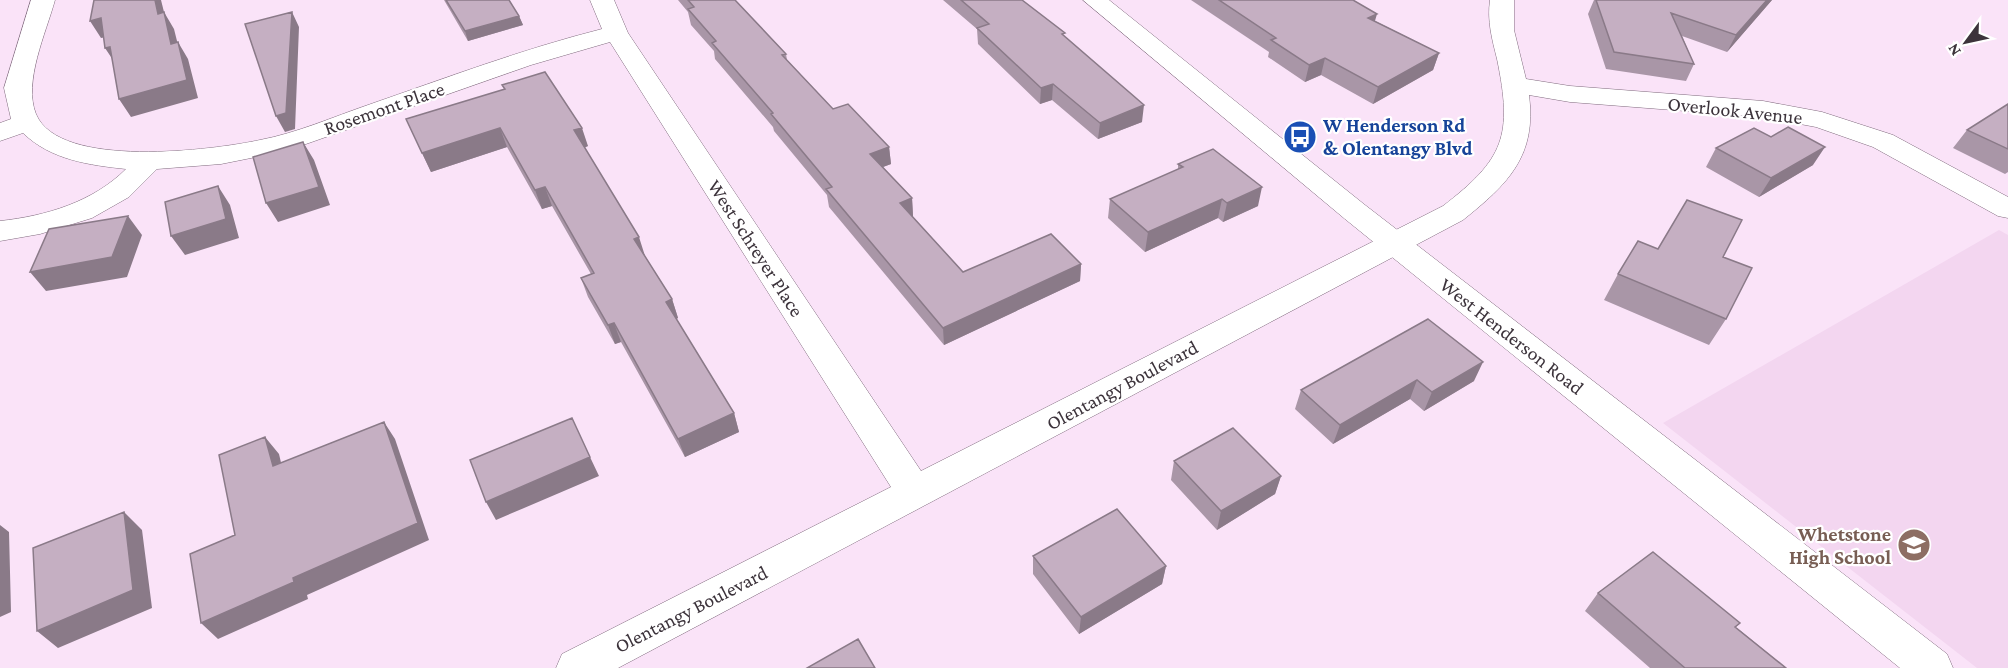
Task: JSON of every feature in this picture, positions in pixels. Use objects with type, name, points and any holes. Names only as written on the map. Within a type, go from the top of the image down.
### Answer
[{"type":"street","points":[[0,133],[27,122],[19,103],[17,88],[43,0]]},
{"type":"street","name":"West Schreyer Place","points":[[602,0],[616,33],[915,493]]},
{"type":"street","name":"West Henderson Road","points":[[1095,0],[1396,244],[1932,668]]},
{"type":"street","name":"Olentangy Boulevard","points":[[577,668],[1453,213],[1483,191],[1502,169],[1513,146],[1520,119],[1515,85],[1499,16],[1502,0]]},
{"type":"street","name":"Rosemont Place","points":[[27,122],[46,138],[80,153],[148,162],[246,152],[307,135],[560,47],[616,33]]},
{"type":"street","name":"Overlook Avenue","points":[[1515,85],[1570,94],[1762,109],[1822,120],[1883,141],[2008,209]]},
{"type":"street","points":[[0,231],[35,225],[85,208],[126,184],[148,162]]},
{"type":"shaded area","name":"Whetstone High School","points":[[1999,230],[2008,235],[2008,668],[1977,668],[1663,423]]},
{"type":"building","points":[[94,0],[155,0],[158,14],[164,12],[171,44],[178,42],[187,80],[119,99],[110,47],[105,48],[101,18],[90,21]]},
{"type":"building","points":[[446,0],[509,0],[519,16],[465,31]]},
{"type":"building","points":[[688,0],[735,0],[786,54],[782,55],[833,109],[848,104],[889,147],[870,154],[912,198],[900,203],[963,272],[1051,234],[1081,264],[943,328],[826,189],[832,187],[771,114],[773,113],[712,43],[716,41],[688,9],[694,7]]},
{"type":"building","points":[[961,0],[1022,0],[1065,33],[1062,34],[1144,105],[1100,123],[1053,84],[1041,88],[977,28],[989,24]]},
{"type":"building","points":[[1219,0],[1353,0],[1377,14],[1368,18],[1439,53],[1378,87],[1325,58],[1309,65],[1271,40],[1276,38]]},
{"type":"building","points":[[1596,0],[1767,0],[1736,35],[1671,13],[1694,64],[1614,52]]},
{"type":"building","points":[[292,12],[286,113],[276,116],[245,24]]},
{"type":"building","points":[[545,72],[582,128],[574,130],[639,237],[634,239],[672,299],[666,302],[734,413],[678,439],[614,323],[608,325],[581,278],[594,273],[545,187],[535,190],[500,128],[422,153],[406,119],[505,89],[502,85]]},
{"type":"building","points":[[2008,104],[2008,149],[1967,130]]},
{"type":"building","points":[[1788,127],[1825,147],[1771,178],[1716,148],[1754,128],[1771,137]]},
{"type":"building","points":[[303,142],[319,187],[266,203],[253,157]]},
{"type":"building","points":[[1213,149],[1262,187],[1227,203],[1222,199],[1148,232],[1110,199],[1183,167],[1178,164]]},
{"type":"building","points":[[218,186],[226,219],[171,236],[165,202]]},
{"type":"building","points":[[1687,200],[1742,220],[1723,257],[1752,268],[1726,319],[1618,274],[1638,241],[1658,249]]},
{"type":"building","points":[[128,216],[112,257],[30,272],[49,229]]},
{"type":"building","points":[[1428,319],[1483,362],[1432,392],[1417,380],[1340,425],[1301,390]]},
{"type":"building","points":[[572,418],[590,457],[486,502],[470,460]]},
{"type":"building","points":[[384,422],[418,523],[293,578],[294,582],[201,623],[190,554],[235,535],[219,455],[265,437],[273,466]]},
{"type":"building","points":[[1233,428],[1281,476],[1221,511],[1174,461]]},
{"type":"building","points":[[1117,509],[1166,566],[1081,617],[1033,556]]},
{"type":"building","points":[[124,512],[133,590],[37,631],[33,548]]},
{"type":"building","points":[[1653,552],[1740,623],[1735,627],[1786,668],[1685,668],[1598,593]]},
{"type":"building","points":[[858,639],[875,668],[807,668]]},
{"type":"place","name":"W Henderson Rd & Olentangy Blvd","points":[[1300,137]]},
{"type":"place","name":"Whetstone High School","points":[[1914,545]]}]
